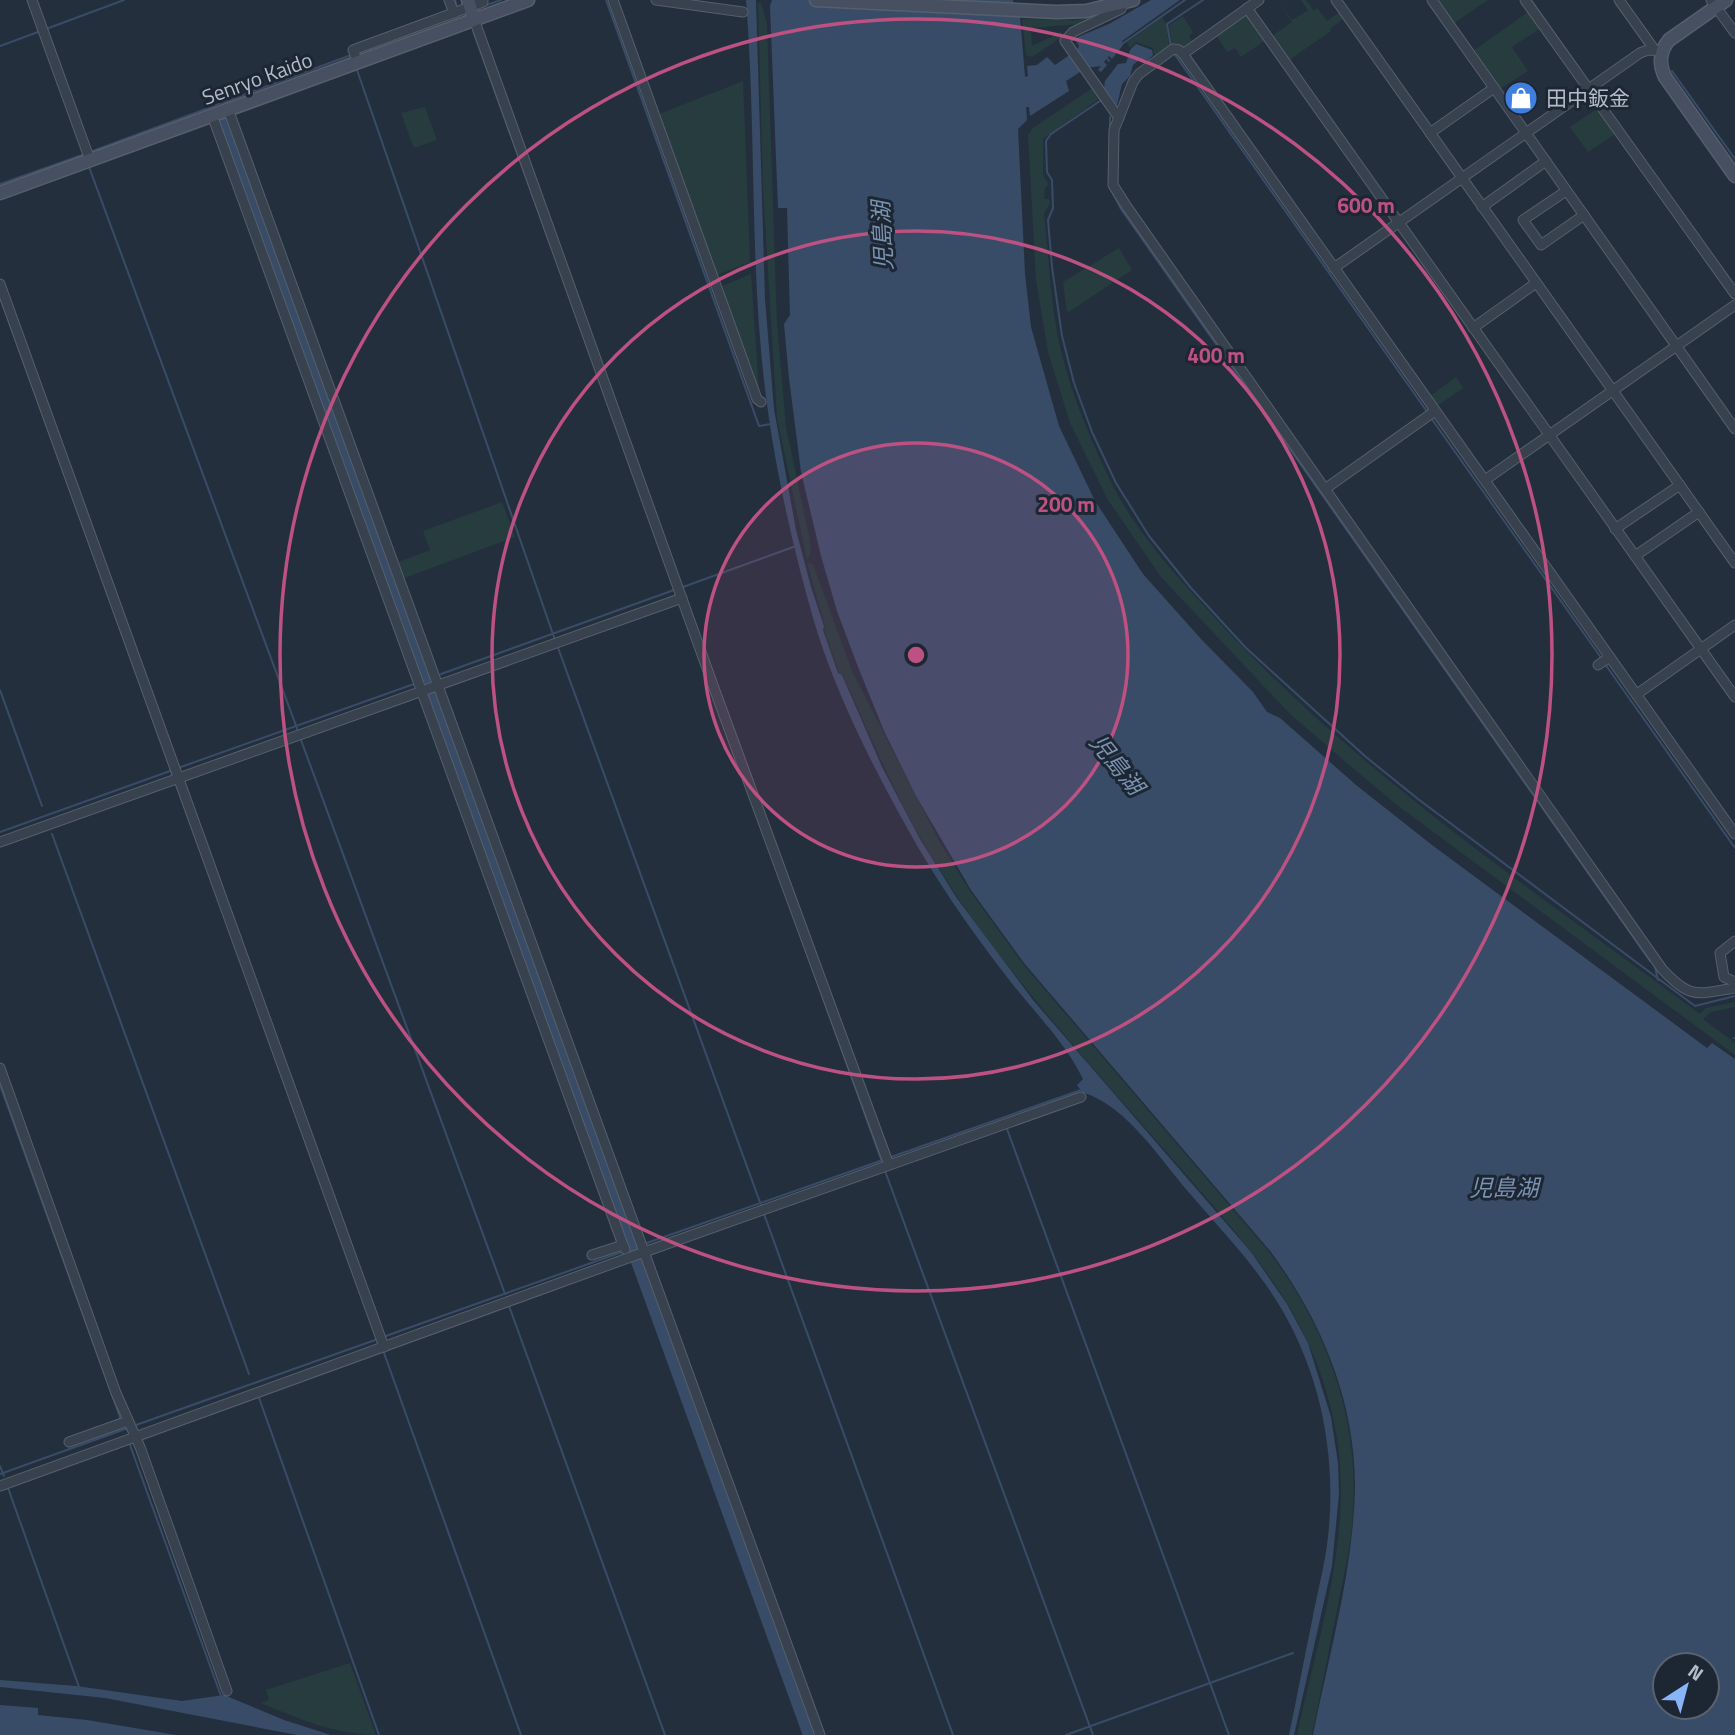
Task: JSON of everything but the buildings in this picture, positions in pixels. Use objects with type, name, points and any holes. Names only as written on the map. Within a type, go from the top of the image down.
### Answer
[{"type":"street","points":[[32,0],[88,155]]},
{"type":"street","points":[[449,0],[454,13]]},
{"type":"street","name":"Senryo Kaido","points":[[0,193],[88,155],[228,109],[478,4],[528,0]]},
{"type":"street","points":[[613,0],[757,399],[761,402]]},
{"type":"street","points":[[656,0],[743,12]]},
{"type":"street","points":[[816,0],[1086,11],[1128,2]]},
{"type":"street","points":[[1183,54],[1259,0]]},
{"type":"street","points":[[1336,0],[1735,563]]},
{"type":"street","points":[[1432,0],[1735,429]]},
{"type":"street","points":[[1525,0],[1735,294]]},
{"type":"street","points":[[1619,0],[1658,50],[1665,77],[1734,174]]},
{"type":"street","points":[[1119,118],[1065,41],[1069,36],[1121,9],[1128,2]]},
{"type":"street","points":[[1334,268],[1644,50],[1658,50],[1718,2],[1735,33]]},
{"type":"street","points":[[356,56],[478,4],[679,595],[886,1163]]},
{"type":"street","points":[[1247,8],[1735,697]]},
{"type":"street","points":[[1735,835],[1637,694],[1604,661],[1485,480],[1458,451],[1431,413],[1334,268],[1254,162],[1183,54],[1179,50],[1172,50],[1139,74],[1133,82],[1114,130],[1113,185],[1127,207],[1662,970],[1693,994],[1735,988]]},
{"type":"street","points":[[1431,132],[1494,88]]},
{"type":"street","points":[[228,109],[820,1735]]},
{"type":"street","points":[[212,115],[626,1253]]},
{"type":"street","points":[[1482,207],[1546,161]]},
{"type":"street","points":[[1566,191],[1523,220],[1541,245],[1584,215]]},
{"type":"street","points":[[1473,328],[1536,283]]},
{"type":"street","points":[[0,284],[382,1342]]},
{"type":"street","points":[[1485,480],[1735,305]]},
{"type":"street","points":[[1325,489],[1431,413]]},
{"type":"street","points":[[1615,529],[1680,485]]},
{"type":"street","points":[[1635,556],[1699,512]]},
{"type":"street","points":[[0,842],[420,686],[436,686],[556,643],[679,595]]},
{"type":"street","points":[[1637,694],[1735,625]]},
{"type":"street","points":[[1735,941],[1720,953],[1724,977],[1735,982]]},
{"type":"street","points":[[0,1068],[128,1430],[227,1691]]},
{"type":"street","points":[[69,1442],[128,1430],[257,1393],[382,1342],[508,1303],[626,1253],[763,1211],[886,1163],[1081,1097]]},
{"type":"street","points":[[592,1255],[626,1253]]},
{"type":"street","points":[[0,1486],[128,1430]]},
{"type":"green space","points":[[1277,0],[1292,20],[1308,10],[1301,0],[1306,0],[1314,11],[1317,8],[1327,21],[1341,11],[1344,18],[1330,29],[1331,31],[1289,60],[1272,36],[1292,22]]},
{"type":"green space","points":[[1438,0],[1488,0],[1454,23]]},
{"type":"green space","points":[[758,3],[761,3],[767,24],[777,324],[786,427],[809,536],[811,552],[807,560],[777,418],[763,189]]},
{"type":"green space","points":[[1529,11],[1541,28],[1512,47],[1528,71],[1500,89],[1473,51]]},
{"type":"green space","points":[[1247,13],[1266,40],[1241,57],[1235,48],[1227,52],[1216,35]]},
{"type":"green space","points":[[1099,16],[1078,24],[1031,28],[1032,46],[1061,32],[1065,35],[1032,57],[1026,55],[1022,19],[1076,20]]},
{"type":"green space","points":[[1183,16],[1193,32],[1189,36],[1193,43],[1184,49],[1172,46],[1169,25]]},
{"type":"green space","points":[[1162,17],[1166,24],[1169,47],[1155,58],[1153,48],[1136,42],[1130,48],[1127,42]]},
{"type":"green space","points":[[743,81],[750,262],[715,276],[659,114]]},
{"type":"green space","points":[[1094,87],[1101,96],[1099,99],[1043,139],[1043,175],[1049,184],[1045,188],[1044,199],[1049,199],[1050,203],[1044,213],[1054,312],[1065,367],[1094,446],[1122,503],[1160,556],[1218,621],[1272,677],[1388,780],[1511,876],[1700,1014],[1706,1008],[1735,1002],[1735,1007],[1711,1012],[1703,1019],[1735,1043],[1735,1055],[1401,808],[1290,714],[1161,577],[1108,500],[1070,423],[1048,352],[1036,280],[1028,135],[1033,128]]},
{"type":"green space","points":[[425,107],[437,140],[414,148],[401,113]]},
{"type":"green space","points":[[1598,108],[1615,131],[1614,135],[1588,152],[1570,127]]},
{"type":"green space","points":[[1119,248],[1132,270],[1067,313],[1063,282]]},
{"type":"green space","points":[[751,274],[759,391],[755,392],[718,288]]},
{"type":"green space","points":[[1456,377],[1463,388],[1437,406],[1430,396]]},
{"type":"green space","points":[[502,502],[515,537],[402,579],[396,563],[430,550],[423,531]]},
{"type":"green space","points":[[807,563],[813,564],[852,671],[938,839],[970,891],[1023,964],[1270,1253],[1290,1282],[1322,1342],[1344,1407],[1353,1475],[1353,1510],[1347,1558],[1312,1735],[1297,1735],[1330,1591],[1340,1518],[1341,1481],[1330,1403],[1302,1329],[1261,1265],[1032,996],[985,936],[942,874],[906,811],[843,675],[839,673],[824,630]]},
{"type":"green space","points":[[350,1663],[376,1735],[332,1729],[261,1703],[269,1700],[266,1690]]},
{"type":"water","points":[[746,0],[756,0],[765,299],[774,409],[796,530],[823,630],[838,673],[842,675],[882,767],[920,839],[956,897],[1033,1000],[1251,1252],[1287,1304],[1308,1343],[1331,1417],[1338,1463],[1339,1494],[1332,1566],[1294,1735],[1289,1735],[1325,1558],[1330,1507],[1327,1446],[1315,1386],[1293,1330],[1269,1289],[1248,1261],[1143,1136],[1115,1110],[1082,1092],[1077,1085],[1083,1079],[1068,1053],[982,944],[930,867],[874,766],[836,684],[817,630],[794,545],[775,457],[766,398],[757,296]]},
{"type":"water","name":"児島湖","points":[[772,0],[1013,0],[1014,15],[1020,16],[1025,77],[1028,76],[1027,66],[1037,65],[1047,57],[1055,65],[1071,54],[1073,59],[1079,46],[1076,41],[1078,37],[1109,24],[1151,0],[1180,0],[1122,41],[1123,45],[1112,59],[1109,56],[1104,62],[1107,65],[1101,72],[1098,70],[1101,66],[1079,69],[1080,72],[1066,81],[1069,91],[1030,116],[1029,107],[1026,107],[1027,120],[1018,129],[1025,274],[1031,327],[1059,426],[1095,501],[1143,574],[1253,692],[1267,712],[1280,718],[1356,785],[1432,845],[1707,1048],[1712,1043],[1735,1059],[1735,1735],[1313,1735],[1345,1582],[1355,1489],[1349,1425],[1332,1363],[1305,1305],[1271,1252],[1024,963],[971,890],[916,796],[884,731],[837,611],[801,472],[784,324],[790,315],[787,208],[778,208],[770,6]]},
{"type":"water","points":[[1136,44],[1152,50],[1153,55],[1148,60],[1140,59],[1133,65],[1130,76],[1122,84],[1117,105],[1104,88],[1105,81],[1118,64],[1126,63],[1130,50]]},
{"type":"water","points":[[0,1680],[76,1686],[182,1701],[224,1695],[284,1720],[331,1735],[297,1735],[105,1698],[0,1687]]},
{"type":"water","points":[[0,1705],[38,1708],[38,1715],[176,1735],[0,1735]]},
{"type":"waterway","points":[[46,29],[124,0]]},
{"type":"waterway","points":[[455,0],[457,7]]},
{"type":"waterway","points":[[484,6],[501,0]]},
{"type":"waterway","points":[[606,0],[759,426],[771,424]]},
{"type":"waterway","points":[[1122,44],[1185,0]]},
{"type":"waterway","points":[[1171,47],[1167,24],[1203,0]]},
{"type":"waterway","points":[[1531,0],[1581,71]]},
{"type":"waterway","points":[[473,31],[551,247]]},
{"type":"waterway","points":[[0,46],[38,32]]},
{"type":"waterway","points":[[1173,52],[1428,413]]},
{"type":"waterway","points":[[90,152],[351,55]]},
{"type":"waterway","points":[[1106,57],[1109,61]]},
{"type":"waterway","points":[[357,70],[555,640]]},
{"type":"waterway","points":[[1672,71],[1735,159]]},
{"type":"waterway","points":[[1100,101],[1051,134],[1046,141],[1047,172],[1052,180],[1053,208],[1048,220],[1052,267],[1062,336],[1074,383],[1092,432],[1116,483],[1149,536],[1191,588],[1246,648],[1366,757],[1418,799],[1695,1006],[1735,996]]},
{"type":"waterway","points":[[1110,117],[1110,130]]},
{"type":"waterway","points":[[222,119],[809,1735]]},
{"type":"waterway","points":[[0,184],[85,154]]},
{"type":"waterway","points":[[89,167],[298,731]]},
{"type":"waterway","points":[[1110,188],[1121,209],[1650,961]]},
{"type":"waterway","points":[[0,297],[168,761]]},
{"type":"waterway","points":[[1431,418],[1602,659]]},
{"type":"waterway","points":[[683,587],[796,546]]},
{"type":"waterway","points":[[441,674],[674,590]]},
{"type":"waterway","points":[[557,645],[761,1205]]},
{"type":"waterway","points":[[1605,664],[1735,848]]},
{"type":"waterway","points":[[178,768],[414,684]]},
{"type":"waterway","points":[[0,690],[42,806]]},
{"type":"waterway","points":[[301,740],[505,1294]]},
{"type":"waterway","points":[[170,768],[173,777]]},
{"type":"waterway","points":[[0,832],[170,771]]},
{"type":"waterway","points":[[175,782],[225,918]]},
{"type":"waterway","points":[[52,834],[249,1374]]},
{"type":"waterway","points":[[800,934],[882,1162]]},
{"type":"waterway","points":[[1655,967],[1658,980]]},
{"type":"waterway","points":[[0,1085],[121,1420]]},
{"type":"waterway","points":[[891,1157],[1081,1090]]},
{"type":"waterway","points":[[1007,1129],[1229,1735]]},
{"type":"waterway","points":[[644,1244],[880,1161]]},
{"type":"waterway","points":[[885,1171],[1093,1735]]},
{"type":"waterway","points":[[764,1214],[953,1735]]},
{"type":"waterway","points":[[627,1250],[639,1246]]},
{"type":"waterway","points":[[383,1337],[622,1252]]},
{"type":"waterway","points":[[509,1306],[665,1735]]},
{"type":"waterway","points":[[136,1425],[378,1339]]},
{"type":"waterway","points":[[384,1353],[521,1735]]},
{"type":"waterway","points":[[258,1395],[379,1735]]},
{"type":"waterway","points":[[0,1474],[128,1428]]},
{"type":"waterway","points":[[130,1445],[221,1696]]},
{"type":"waterway","points":[[0,1466],[4,1476]]},
{"type":"waterway","points":[[8,1488],[79,1687]]},
{"type":"waterway","points":[[1066,1735],[1293,1653]]},
{"type":"place","name":"田中鈑金","points":[[1521,98]]}]
